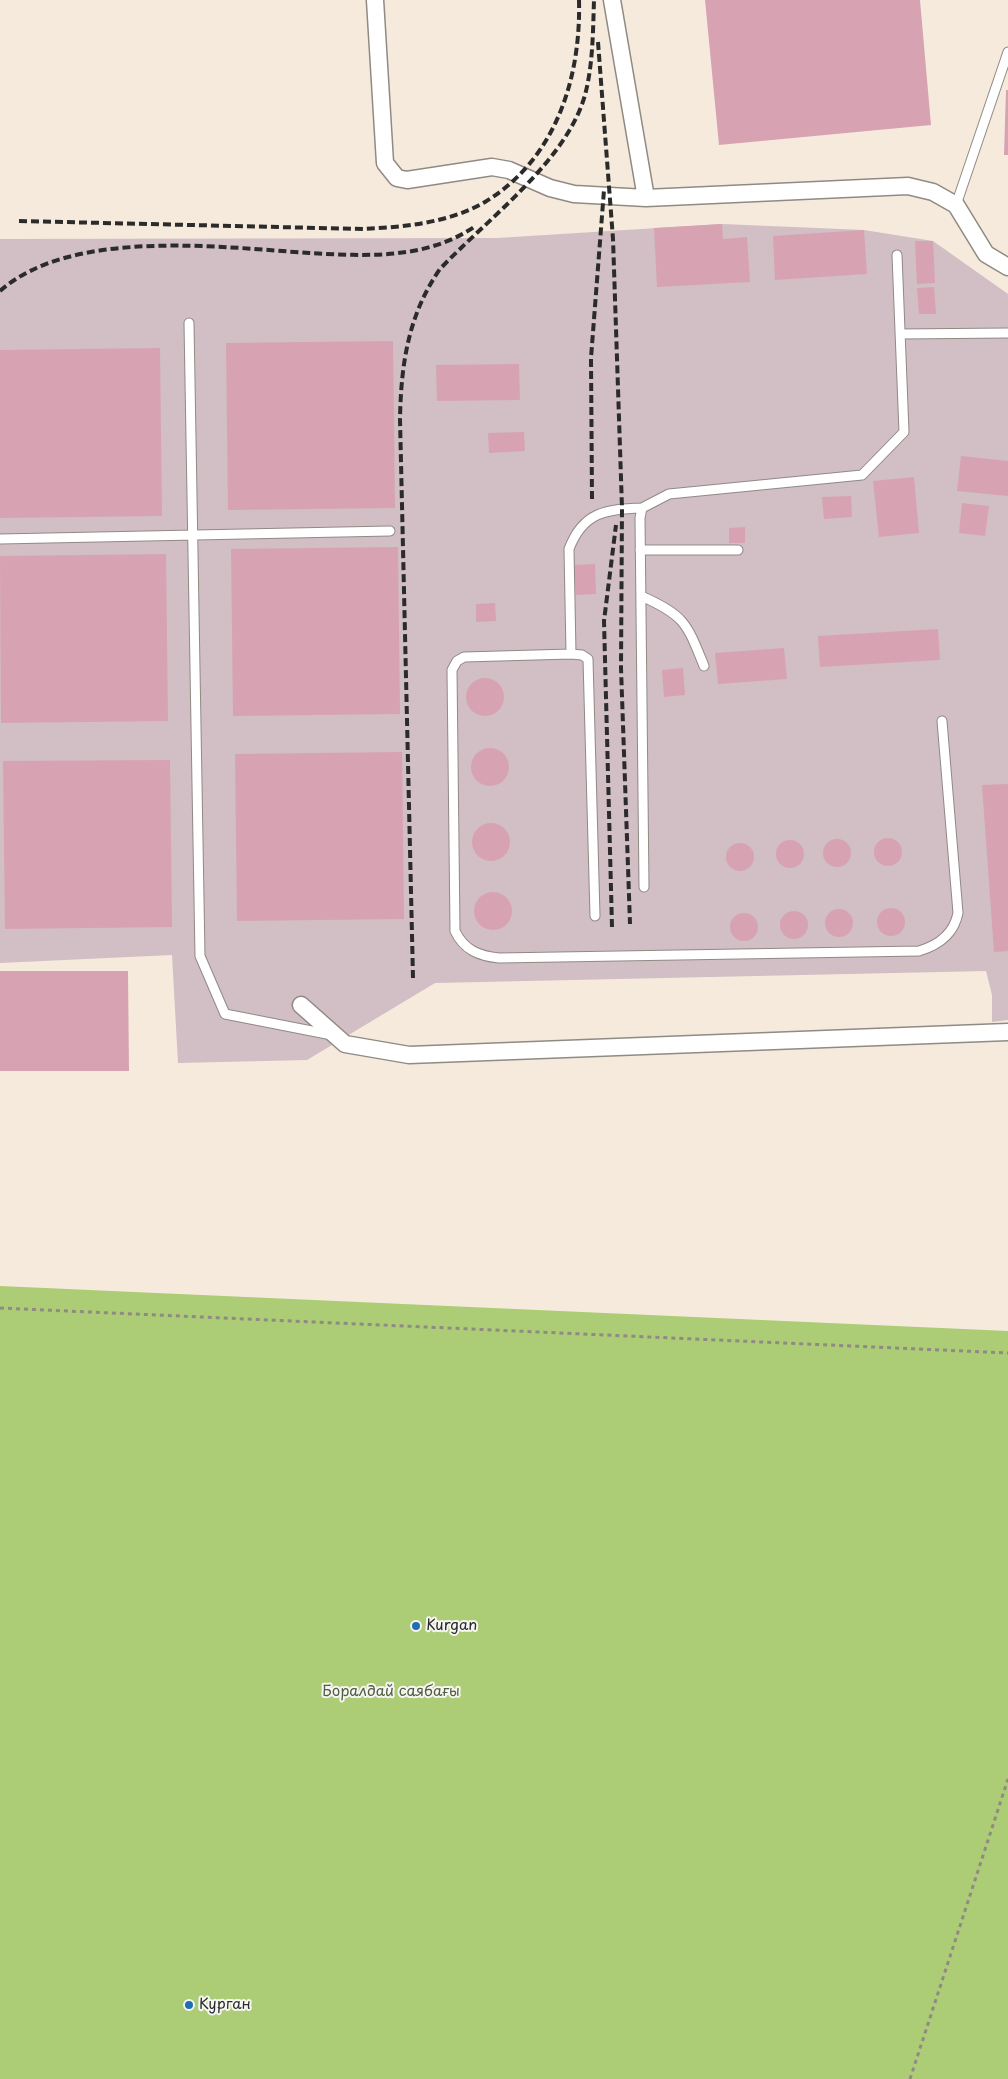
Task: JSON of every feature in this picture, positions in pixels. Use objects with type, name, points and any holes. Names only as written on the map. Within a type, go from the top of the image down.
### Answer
[{"type":"street","points":[[375,0],[385,163],[397,178],[407,180],[492,168],[509,170],[550,188],[574,194],[646,198],[908,186],[933,192],[956,205],[986,254],[1008,267]]},
{"type":"street","points":[[612,0],[646,198]]},
{"type":"street","points":[[301,1005],[345,1044],[410,1055],[1008,1032]]},
{"type":"lane","points":[[956,205],[1008,52]]},
{"type":"lane","points":[[571,654],[569,549],[574,536],[586,522],[599,513],[609,510],[642,508],[669,494],[862,475],[904,432],[897,255]]},
{"type":"lane","points":[[189,323],[200,956],[225,1014],[335,1036]]},
{"type":"lane","points":[[900,334],[1008,333]]},
{"type":"lane","points":[[642,508],[640,596],[644,887]]},
{"type":"lane","points":[[0,539],[390,531]]},
{"type":"lane","points":[[640,550],[738,550]]},
{"type":"lane","points":[[640,596],[674,613],[688,627],[704,666]]},
{"type":"lane","points":[[595,916],[588,659],[582,654],[464,657],[458,661],[452,670],[455,931],[460,940],[469,949],[481,956],[499,958],[910,951],[930,948],[941,942],[955,925],[958,913],[942,721]]},
{"type":"path","points":[[0,1308],[1008,1353]]},
{"type":"path","points":[[910,2079],[1008,1779]]},
{"type":"shaded area","points":[[722,224],[864,230],[933,241],[1008,294],[1008,1020],[992,1022],[992,995],[986,971],[435,983],[307,1060],[178,1063],[172,955],[0,963],[0,239],[497,238]]},
{"type":"green space","name":"Боралдай саябағы","points":[[0,1286],[1008,1331],[1008,2079],[0,2079]]},
{"type":"building","points":[[705,0],[920,0],[931,125],[719,145]]},
{"type":"building","points":[[1006,90],[1008,90],[1008,155],[1004,155]]},
{"type":"building","points":[[722,224],[723,239],[747,237],[750,282],[657,287],[654,228]]},
{"type":"building","points":[[864,230],[867,274],[775,280],[773,236]]},
{"type":"building","points":[[915,241],[933,241],[935,283],[917,284]]},
{"type":"building","points":[[934,287],[936,314],[919,314],[917,288]]},
{"type":"building","points":[[393,341],[395,508],[228,510],[226,343]]},
{"type":"building","points":[[160,348],[162,516],[0,518],[0,350]]},
{"type":"building","points":[[519,364],[520,400],[437,401],[436,365]]},
{"type":"building","points":[[524,432],[525,451],[489,453],[488,433]]},
{"type":"building","points":[[961,456],[1008,461],[1008,496],[957,491]]},
{"type":"building","points":[[914,477],[919,533],[879,537],[873,481]]},
{"type":"building","points":[[851,496],[852,517],[824,519],[822,497]]},
{"type":"building","points":[[962,503],[989,506],[985,536],[959,533]]},
{"type":"building","points":[[745,527],[745,543],[729,543],[729,528]]},
{"type":"building","points":[[398,547],[400,714],[233,716],[231,549]]},
{"type":"building","points":[[166,554],[168,721],[1,723],[0,556]]},
{"type":"building","points":[[595,564],[596,594],[576,595],[574,565]]},
{"type":"building","points":[[495,603],[496,621],[476,622],[476,604]]},
{"type":"building","points":[[938,629],[940,660],[820,667],[818,636]]},
{"type":"building","points":[[784,648],[787,679],[718,684],[715,653]]},
{"type":"building","points":[[683,668],[685,695],[664,697],[662,670]]},
{"type":"building","points":[[485,678],[498,684],[504,697],[498,710],[485,716],[472,710],[466,697],[472,684]]},
{"type":"building","points":[[490,748],[503,754],[509,767],[503,780],[490,786],[477,780],[471,767],[477,754]]},
{"type":"building","points":[[402,752],[404,919],[237,921],[235,754]]},
{"type":"building","points":[[170,760],[172,927],[5,929],[3,761]]},
{"type":"building","points":[[1008,784],[1008,951],[994,952],[982,785]]},
{"type":"building","points":[[491,823],[504,829],[510,842],[504,855],[491,861],[478,855],[472,842],[478,829]]},
{"type":"building","points":[[888,838],[898,842],[902,852],[898,862],[888,866],[878,862],[874,852],[878,842]]},
{"type":"building","points":[[837,839],[847,843],[851,853],[847,863],[837,867],[827,863],[823,853],[827,843]]},
{"type":"building","points":[[790,840],[800,844],[804,854],[800,864],[790,868],[780,864],[776,854],[780,844]]},
{"type":"building","points":[[740,843],[750,847],[754,857],[750,867],[740,871],[730,867],[726,857],[730,847]]},
{"type":"building","points":[[493,892],[506,898],[512,911],[506,924],[493,930],[480,924],[474,911],[480,898]]},
{"type":"building","points":[[891,908],[901,912],[905,922],[901,932],[891,936],[881,932],[877,922],[881,912]]},
{"type":"building","points":[[839,909],[849,913],[853,923],[849,933],[839,937],[829,933],[825,923],[829,913]]},
{"type":"building","points":[[794,911],[804,915],[808,925],[804,935],[794,939],[784,935],[780,925],[784,915]]},
{"type":"building","points":[[744,913],[754,917],[758,927],[754,937],[744,941],[734,937],[730,927],[734,917]]},
{"type":"building","points":[[0,971],[128,971],[129,1071],[0,1071]]},
{"type":"railway","points":[[19,221],[363,229],[426,223],[457,215],[485,202],[510,184],[530,163],[546,140],[559,114],[569,87],[575,58],[579,0]]},
{"type":"railway","points":[[413,978],[400,419],[402,379],[408,341],[420,304],[440,269],[545,164],[563,141],[577,116],[586,91],[590,69],[594,0]]},
{"type":"railway","points":[[598,42],[613,239],[622,508],[621,668],[630,924]]},
{"type":"railway","points":[[592,499],[591,358],[604,190]]},
{"type":"railway","points":[[0,291],[30,271],[66,258],[106,250],[148,246],[191,246],[352,255],[394,254],[415,251],[435,245],[455,238],[474,227]]},
{"type":"railway","points":[[612,927],[604,621],[616,525]]},
{"type":"place","name":"Kurgan","points":[[416,1626]]},
{"type":"place","name":"Курган","points":[[189,2005]]}]
